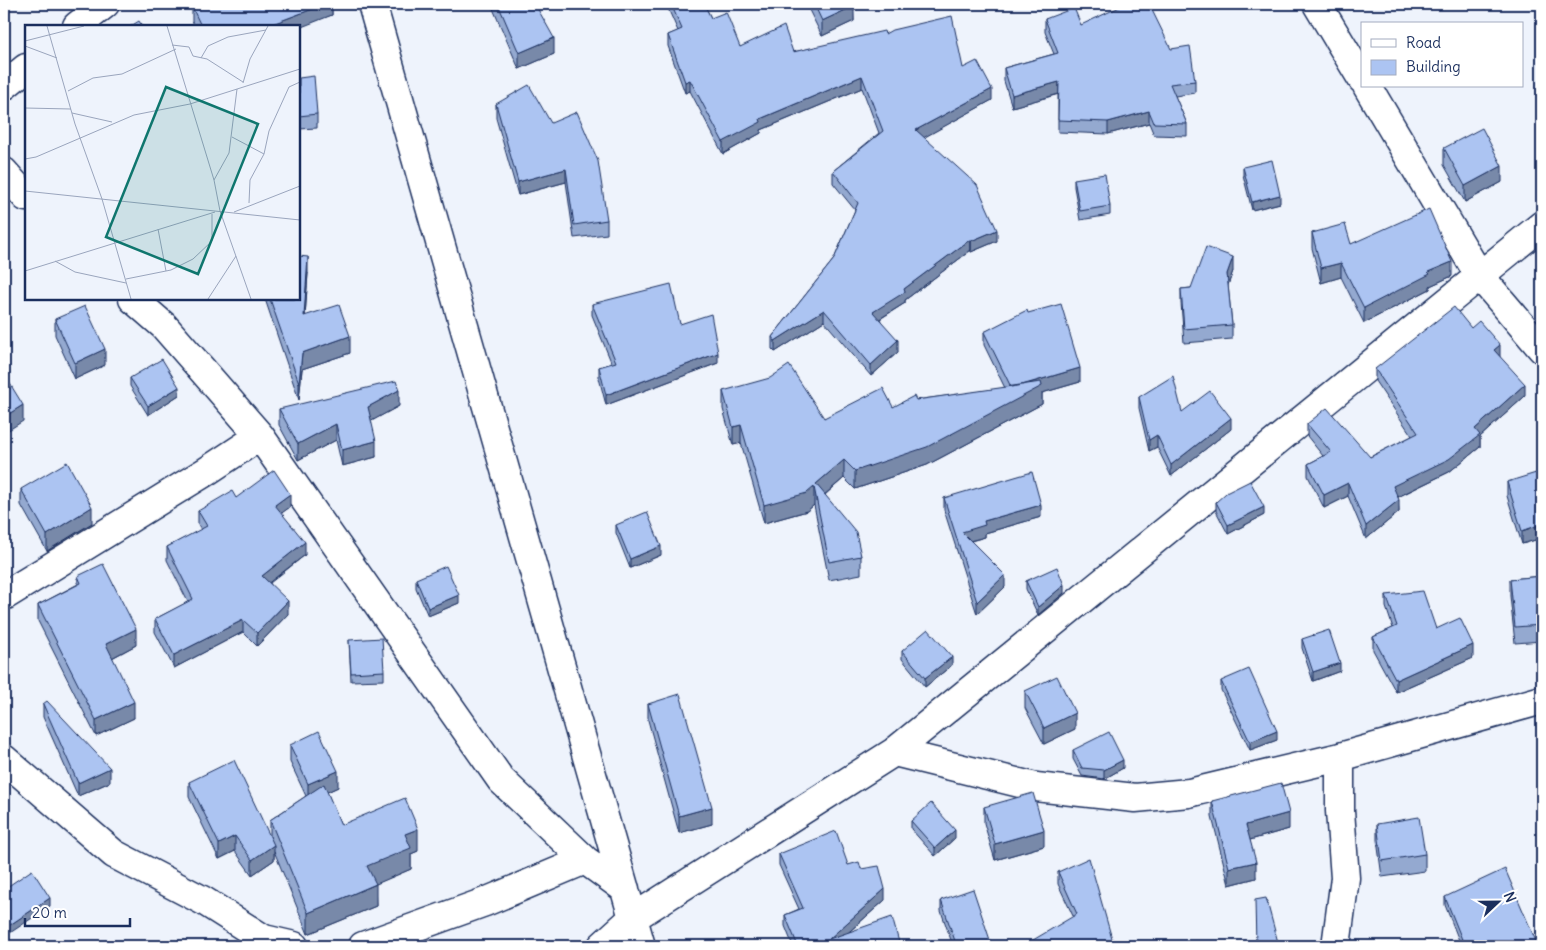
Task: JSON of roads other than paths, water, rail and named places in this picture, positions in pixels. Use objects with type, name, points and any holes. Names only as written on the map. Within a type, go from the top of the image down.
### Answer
[{"type":"street","points":[[78,25],[105,4]]},
{"type":"street","points":[[372,4],[642,946]]},
{"type":"street","points":[[1317,4],[1361,77]]},
{"type":"street","points":[[4,86],[25,69]]},
{"type":"street","points":[[1368,88],[1480,275],[1542,349]]},
{"type":"street","points":[[4,172],[25,196]]},
{"type":"street","points":[[602,946],[633,918],[894,752],[1542,225]]},
{"type":"street","points":[[134,300],[164,326],[260,436],[502,780],[585,860],[625,889]]},
{"type":"street","points":[[4,596],[207,471],[260,436]]},
{"type":"street","points":[[894,752],[1036,787],[1135,798],[1189,793],[1340,757],[1542,700]]},
{"type":"street","points":[[1336,946],[1345,878],[1340,811],[1340,757]]},
{"type":"street","points":[[4,759],[114,854],[204,901],[264,939],[294,946]]},
{"type":"street","points":[[362,946],[485,902],[585,860]]}]
